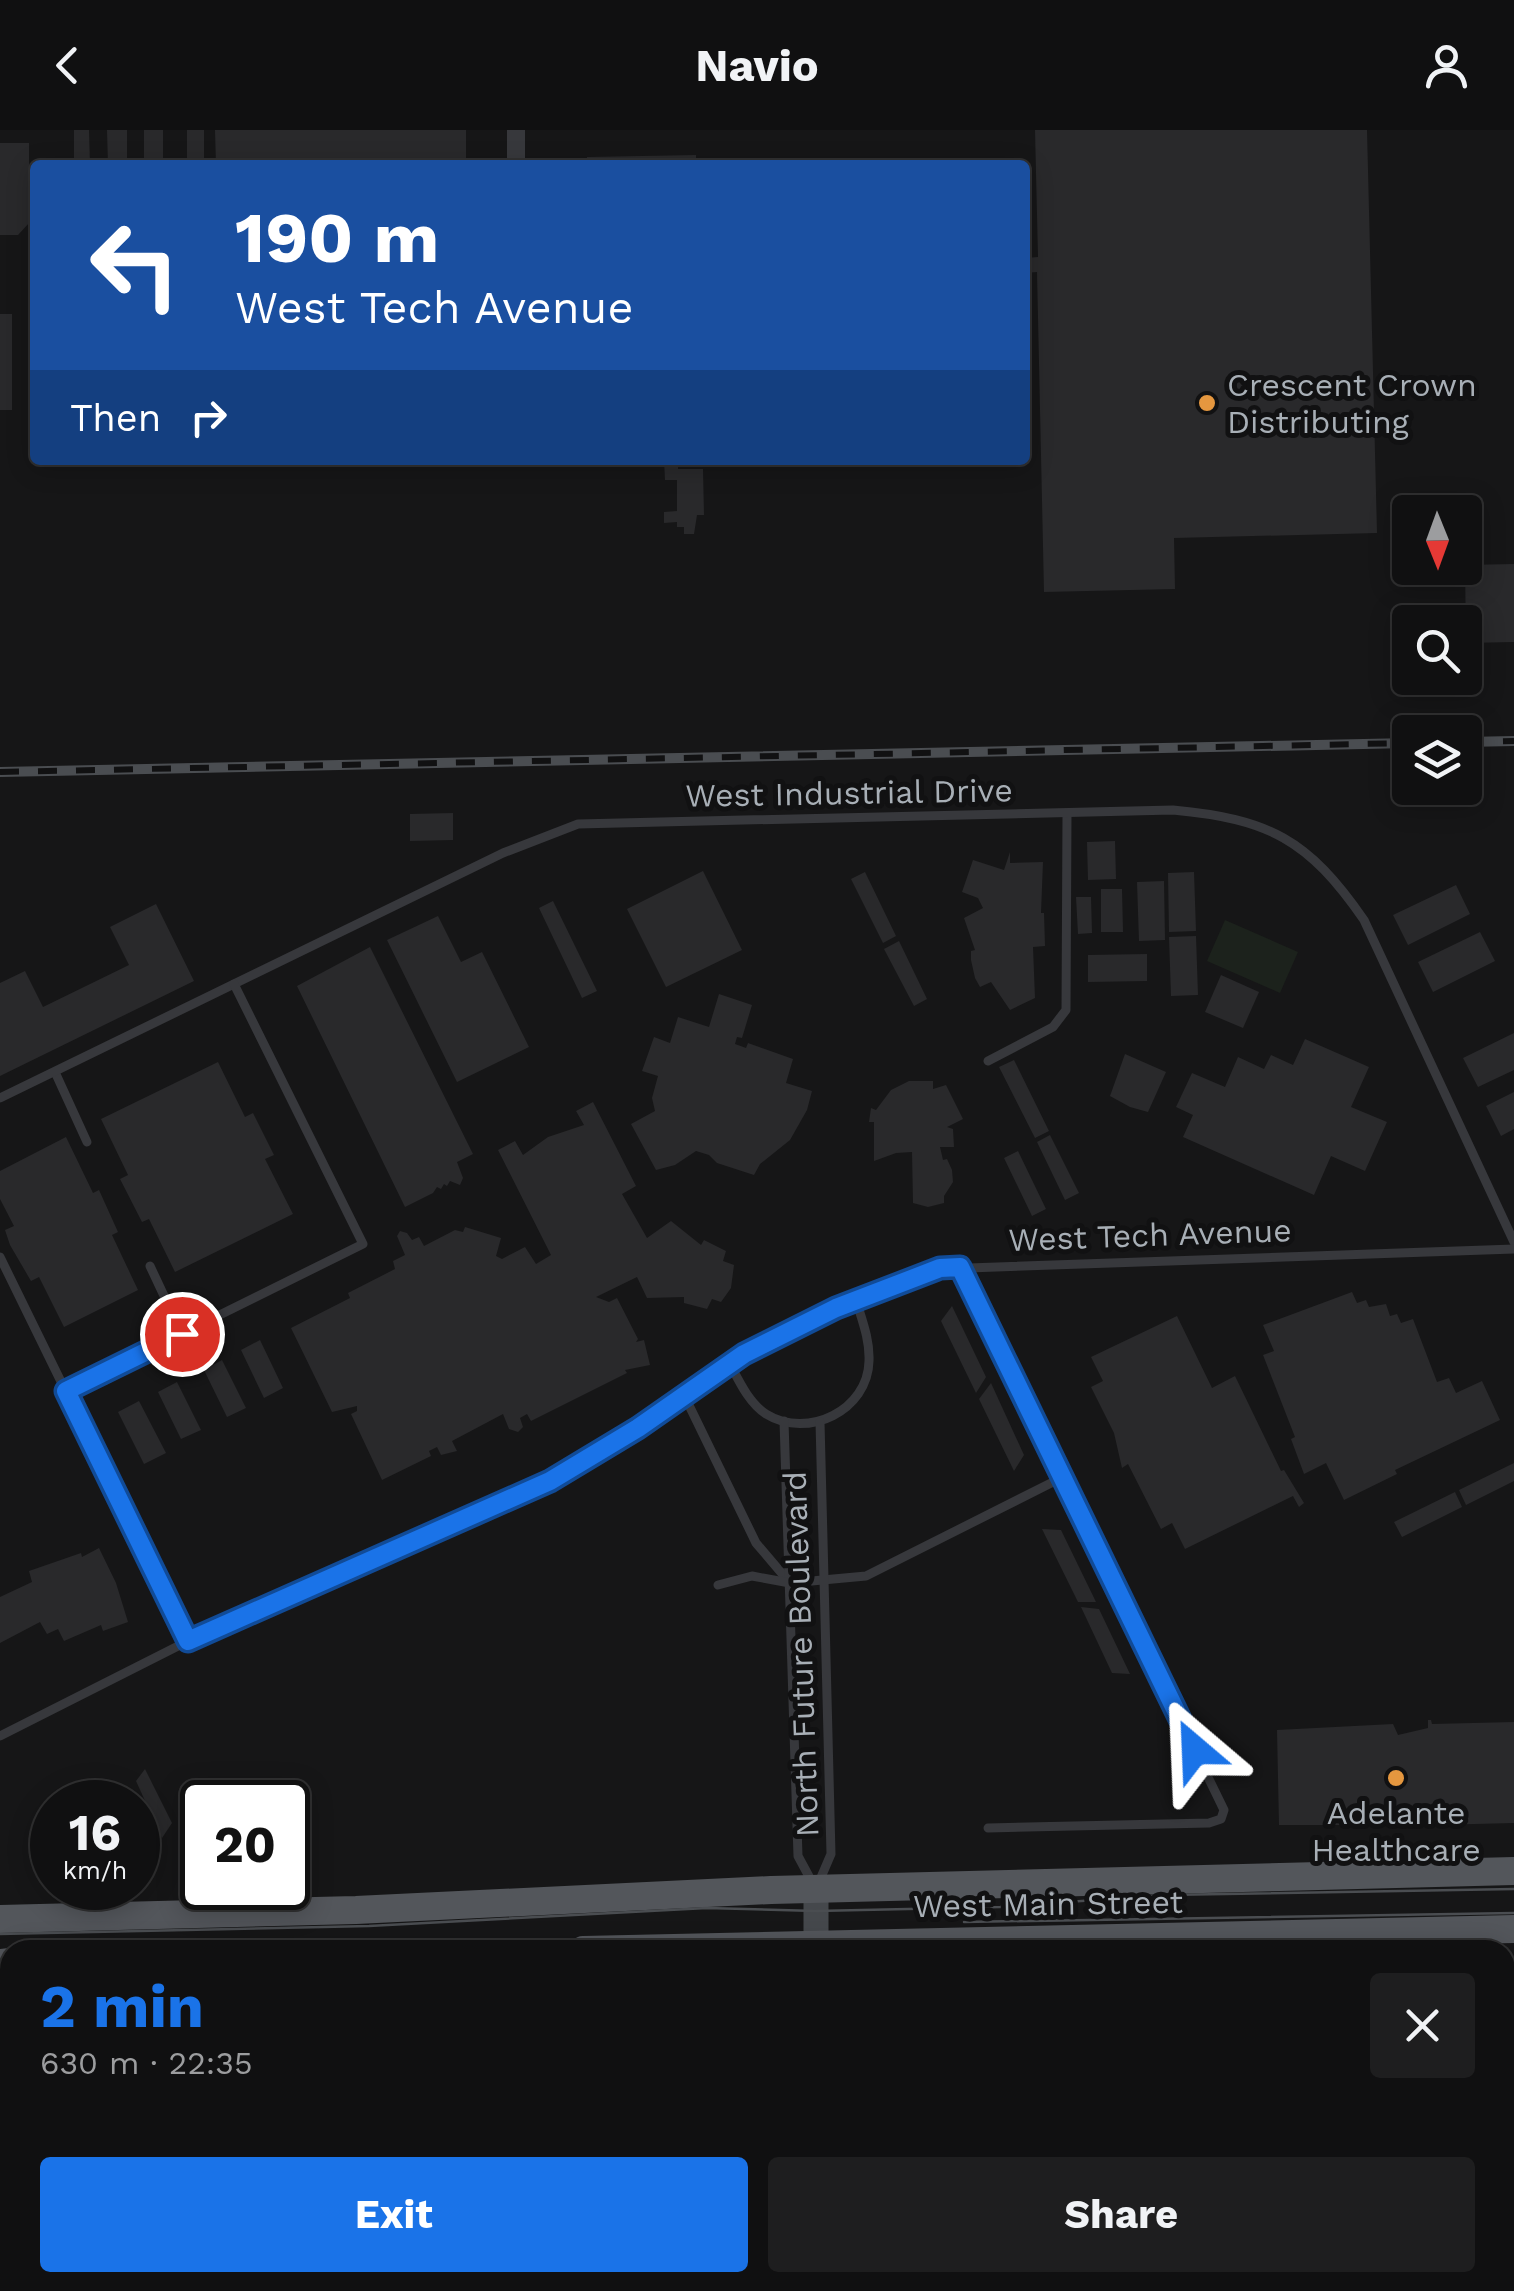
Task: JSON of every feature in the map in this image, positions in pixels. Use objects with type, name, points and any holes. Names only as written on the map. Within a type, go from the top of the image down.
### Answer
[{"type":"main road","name":"West Main Street","points":[[0,1918],[816,1902],[1514,1870]]},
{"type":"main road","name":"West Main Street","points":[[1368,1940],[1447,1939],[1514,1929]]},
{"type":"street","points":[[516,130],[516,160]]},
{"type":"street","points":[[816,1902],[816,1940]]},
{"type":"lane","name":"West Industrial Drive","points":[[0,1098],[503,853],[578,824],[1173,810],[1230,816],[1276,831],[1330,876],[1364,920],[1514,1245]]},
{"type":"lane","points":[[988,1061],[1053,1027],[1066,1010],[1067,814]]},
{"type":"lane","points":[[66,1391],[363,1244],[234,984]]},
{"type":"lane","points":[[55,1072],[87,1142]]},
{"type":"lane","name":"West Tech Avenue","points":[[0,1736],[188,1641],[502,1505],[550,1481],[759,1346],[856,1300],[940,1268],[1514,1245]]},
{"type":"lane","points":[[0,1257],[188,1641]]},
{"type":"lane","points":[[150,1266],[182,1334]]},
{"type":"lane","points":[[960,1267],[1224,1810],[1220,1819],[1208,1823],[988,1828]]},
{"type":"lane","name":"North Future Boulevard","points":[[816,1902],[798,1856],[784,1421],[820,1422],[838,1414],[865,1383],[870,1363],[868,1344],[856,1300]]},
{"type":"lane","points":[[730,1364],[753,1402],[766,1414],[784,1421]]},
{"type":"lane","points":[[684,1397],[756,1543],[790,1584]]},
{"type":"lane","name":"North Future Boulevard","points":[[816,1902],[831,1854],[820,1422]]},
{"type":"lane","points":[[718,1585],[752,1576],[790,1584],[866,1576],[1063,1477]]},
{"type":"shaded area","points":[[1225,920],[1298,952],[1280,993],[1207,961]]},
{"type":"building","points":[[74,130],[89,130],[90,160],[74,160]]},
{"type":"building","points":[[107,130],[127,130],[127,160],[108,160]]},
{"type":"building","points":[[144,130],[163,130],[163,160],[144,160]]},
{"type":"building","points":[[187,130],[204,130],[204,160],[187,160]]},
{"type":"building","points":[[215,130],[466,130],[466,160],[216,160]]},
{"type":"building","name":"Crescent Crown Distributing","points":[[1035,130],[1367,130],[1377,533],[1174,538],[1175,589],[1044,592],[1037,272],[1030,273],[1030,258],[1038,257]]},
{"type":"building","points":[[0,143],[29,143],[29,223],[18,235],[0,235]]},
{"type":"building","points":[[696,155],[696,160],[587,160]]},
{"type":"building","points":[[0,314],[12,314],[12,410],[0,410]]},
{"type":"building","points":[[664,465],[703,469],[704,515],[697,515],[694,534],[684,534],[684,527],[677,527],[677,522],[664,523],[664,512],[677,511],[677,480],[665,480]]},
{"type":"building","points":[[1514,564],[1514,642],[1482,643],[1482,605],[1466,605],[1465,585],[1482,585],[1482,565]]},
{"type":"building","points":[[453,813],[453,840],[410,841],[410,814]]},
{"type":"building","points":[[1115,841],[1116,879],[1088,880],[1087,842]]},
{"type":"building","points":[[1010,852],[1010,863],[1043,862],[1041,913],[1045,946],[1033,947],[1035,998],[1010,1010],[991,982],[980,987],[975,978],[971,951],[975,950],[964,918],[983,908],[978,898],[962,892],[973,860],[1004,870]]},
{"type":"building","points":[[703,871],[742,950],[666,987],[627,909]]},
{"type":"building","points":[[865,872],[896,936],[883,943],[851,879]]},
{"type":"building","points":[[1194,872],[1196,931],[1169,932],[1168,873]]},
{"type":"building","points":[[1164,881],[1165,940],[1139,941],[1137,882]]},
{"type":"building","points":[[1456,885],[1470,914],[1408,945],[1393,915]]},
{"type":"building","points":[[1101,889],[1122,889],[1123,932],[1101,932]]},
{"type":"building","points":[[1076,897],[1091,897],[1092,933],[1078,934]]},
{"type":"building","points":[[553,901],[597,991],[582,998],[539,908]]},
{"type":"building","points":[[156,904],[194,981],[0,1076],[0,983],[25,971],[43,1007],[129,965],[110,927]]},
{"type":"building","points":[[438,916],[461,962],[482,952],[529,1047],[457,1082],[387,940]]},
{"type":"building","points":[[1480,932],[1495,961],[1433,992],[1418,962]]},
{"type":"building","points":[[1196,936],[1198,995],[1171,996],[1169,937]]},
{"type":"building","points":[[899,941],[927,999],[914,1006],[884,949]]},
{"type":"building","points":[[370,947],[473,1154],[457,1162],[463,1178],[460,1185],[450,1181],[405,1207],[297,986]]},
{"type":"building","points":[[1147,954],[1147,981],[1088,982],[1088,955]]},
{"type":"building","points":[[1221,975],[1259,992],[1243,1028],[1205,1012]]},
{"type":"building","points":[[719,994],[752,1005],[742,1038],[737,1037],[735,1044],[746,1048],[748,1043],[793,1059],[786,1083],[812,1091],[807,1110],[790,1140],[760,1164],[754,1175],[717,1163],[696,1151],[675,1165],[656,1170],[631,1124],[655,1111],[652,1098],[658,1076],[642,1071],[654,1037],[670,1043],[678,1017],[709,1027]]},
{"type":"building","points":[[1514,1033],[1514,1070],[1478,1087],[1463,1058]]},
{"type":"building","points":[[1305,1039],[1369,1067],[1351,1107],[1387,1122],[1365,1171],[1331,1156],[1314,1195],[1183,1137],[1193,1115],[1176,1107],[1192,1073],[1225,1087],[1238,1057],[1264,1069],[1271,1055],[1293,1065]]},
{"type":"building","points":[[1125,1054],[1166,1072],[1148,1112],[1110,1096]]},
{"type":"building","points":[[1014,1060],[1049,1131],[1035,1138],[999,1067]]},
{"type":"building","points":[[218,1062],[245,1117],[253,1113],[274,1155],[265,1159],[293,1214],[175,1272],[149,1219],[142,1222],[120,1179],[128,1175],[101,1119]]},
{"type":"building","points":[[909,1081],[933,1081],[933,1089],[946,1085],[963,1119],[947,1127],[953,1129],[954,1147],[940,1147],[943,1160],[947,1159],[952,1170],[953,1182],[944,1203],[928,1207],[913,1203],[912,1152],[874,1161],[871,1108],[876,1110],[891,1090]]},
{"type":"building","points":[[1514,1092],[1514,1129],[1501,1136],[1486,1106]]},
{"type":"building","points":[[593,1102],[636,1186],[622,1194],[647,1238],[671,1221],[701,1245],[704,1240],[726,1251],[723,1261],[734,1265],[731,1288],[721,1302],[712,1299],[707,1309],[684,1303],[684,1297],[647,1298],[637,1277],[596,1297],[609,1302],[617,1298],[638,1339],[636,1342],[644,1340],[650,1365],[625,1370],[627,1373],[531,1421],[527,1414],[520,1418],[523,1427],[518,1432],[509,1429],[503,1414],[452,1441],[457,1451],[441,1455],[437,1447],[429,1451],[431,1456],[382,1480],[351,1414],[357,1406],[332,1412],[291,1328],[350,1298],[348,1293],[395,1269],[393,1261],[405,1255],[397,1236],[400,1231],[412,1240],[419,1237],[424,1246],[455,1230],[463,1232],[465,1227],[501,1238],[496,1256],[502,1259],[525,1247],[536,1264],[551,1255],[498,1150],[515,1141],[523,1155],[548,1137],[584,1125],[576,1111]]},
{"type":"building","points":[[1050,1135],[1079,1193],[1065,1200],[1037,1142]]},
{"type":"building","points":[[66,1137],[93,1193],[99,1190],[118,1232],[112,1235],[138,1290],[64,1327],[39,1277],[31,1281],[10,1245],[5,1230],[14,1226],[0,1199],[0,1171]]},
{"type":"building","points":[[1018,1151],[1046,1209],[1032,1216],[1004,1158]]},
{"type":"building","points":[[1352,1292],[1357,1303],[1366,1300],[1369,1307],[1386,1304],[1390,1316],[1397,1314],[1401,1323],[1413,1319],[1437,1382],[1449,1378],[1456,1393],[1482,1381],[1500,1420],[1395,1470],[1397,1474],[1344,1500],[1326,1463],[1304,1474],[1291,1439],[1295,1437],[1263,1355],[1274,1351],[1263,1325]]},
{"type":"building","points":[[952,1306],[986,1377],[976,1393],[941,1321]]},
{"type":"building","points":[[1177,1316],[1212,1388],[1235,1376],[1281,1471],[1284,1470],[1304,1503],[1299,1507],[1293,1496],[1185,1549],[1172,1523],[1161,1529],[1128,1464],[1122,1468],[1114,1433],[1091,1387],[1103,1381],[1091,1357]]},
{"type":"building","points":[[260,1340],[283,1388],[264,1398],[241,1350]]},
{"type":"building","points":[[222,1360],[246,1408],[227,1417],[204,1370]]},
{"type":"building","points":[[177,1382],[201,1430],[181,1439],[158,1392]]},
{"type":"building","points":[[991,1383],[1024,1455],[1014,1471],[979,1399]]},
{"type":"building","points":[[139,1401],[166,1453],[144,1464],[118,1412]]},
{"type":"building","points":[[1514,1463],[1514,1481],[1466,1505],[1459,1490]]},
{"type":"building","points":[[1455,1492],[1462,1507],[1402,1537],[1394,1522]]},
{"type":"building","points":[[1042,1529],[1061,1530],[1096,1602],[1078,1602]]},
{"type":"building","points":[[99,1548],[116,1583],[128,1622],[103,1631],[101,1625],[64,1641],[58,1629],[47,1634],[40,1622],[0,1643],[0,1597],[32,1582],[29,1571],[81,1553],[82,1557]]},
{"type":"building","points":[[1081,1607],[1099,1609],[1130,1674],[1112,1673]]},
{"type":"building","name":"Adelante Healthcare","points":[[1428,1720],[1432,1724],[1514,1722],[1514,1823],[1279,1825],[1277,1730],[1393,1724],[1398,1735],[1428,1728]]},
{"type":"building","points":[[145,1769],[150,1780],[137,1780]]},
{"type":"building","points":[[160,1799],[172,1823],[162,1838],[160,1834]]},
{"type":"tram line","points":[[0,1934],[369,1926],[707,1908],[816,1911],[1000,1907],[1164,1895],[1514,1889]]},
{"type":"tram line","points":[[964,1922],[1514,1913]]},
{"type":"railway","points":[[1482,742],[1514,741]]},
{"type":"railway","points":[[0,772],[1392,743]]},
{"type":"place","name":"Crescent Crown Distributing","points":[[1207,403]]},
{"type":"place","name":"Adelante Healthcare","points":[[1396,1778]]},
{"type":"route","points":[[182,1334],[66,1391],[188,1641],[550,1481],[638,1428],[744,1354],[836,1308],[940,1268],[960,1267],[1195,1750]]}]
